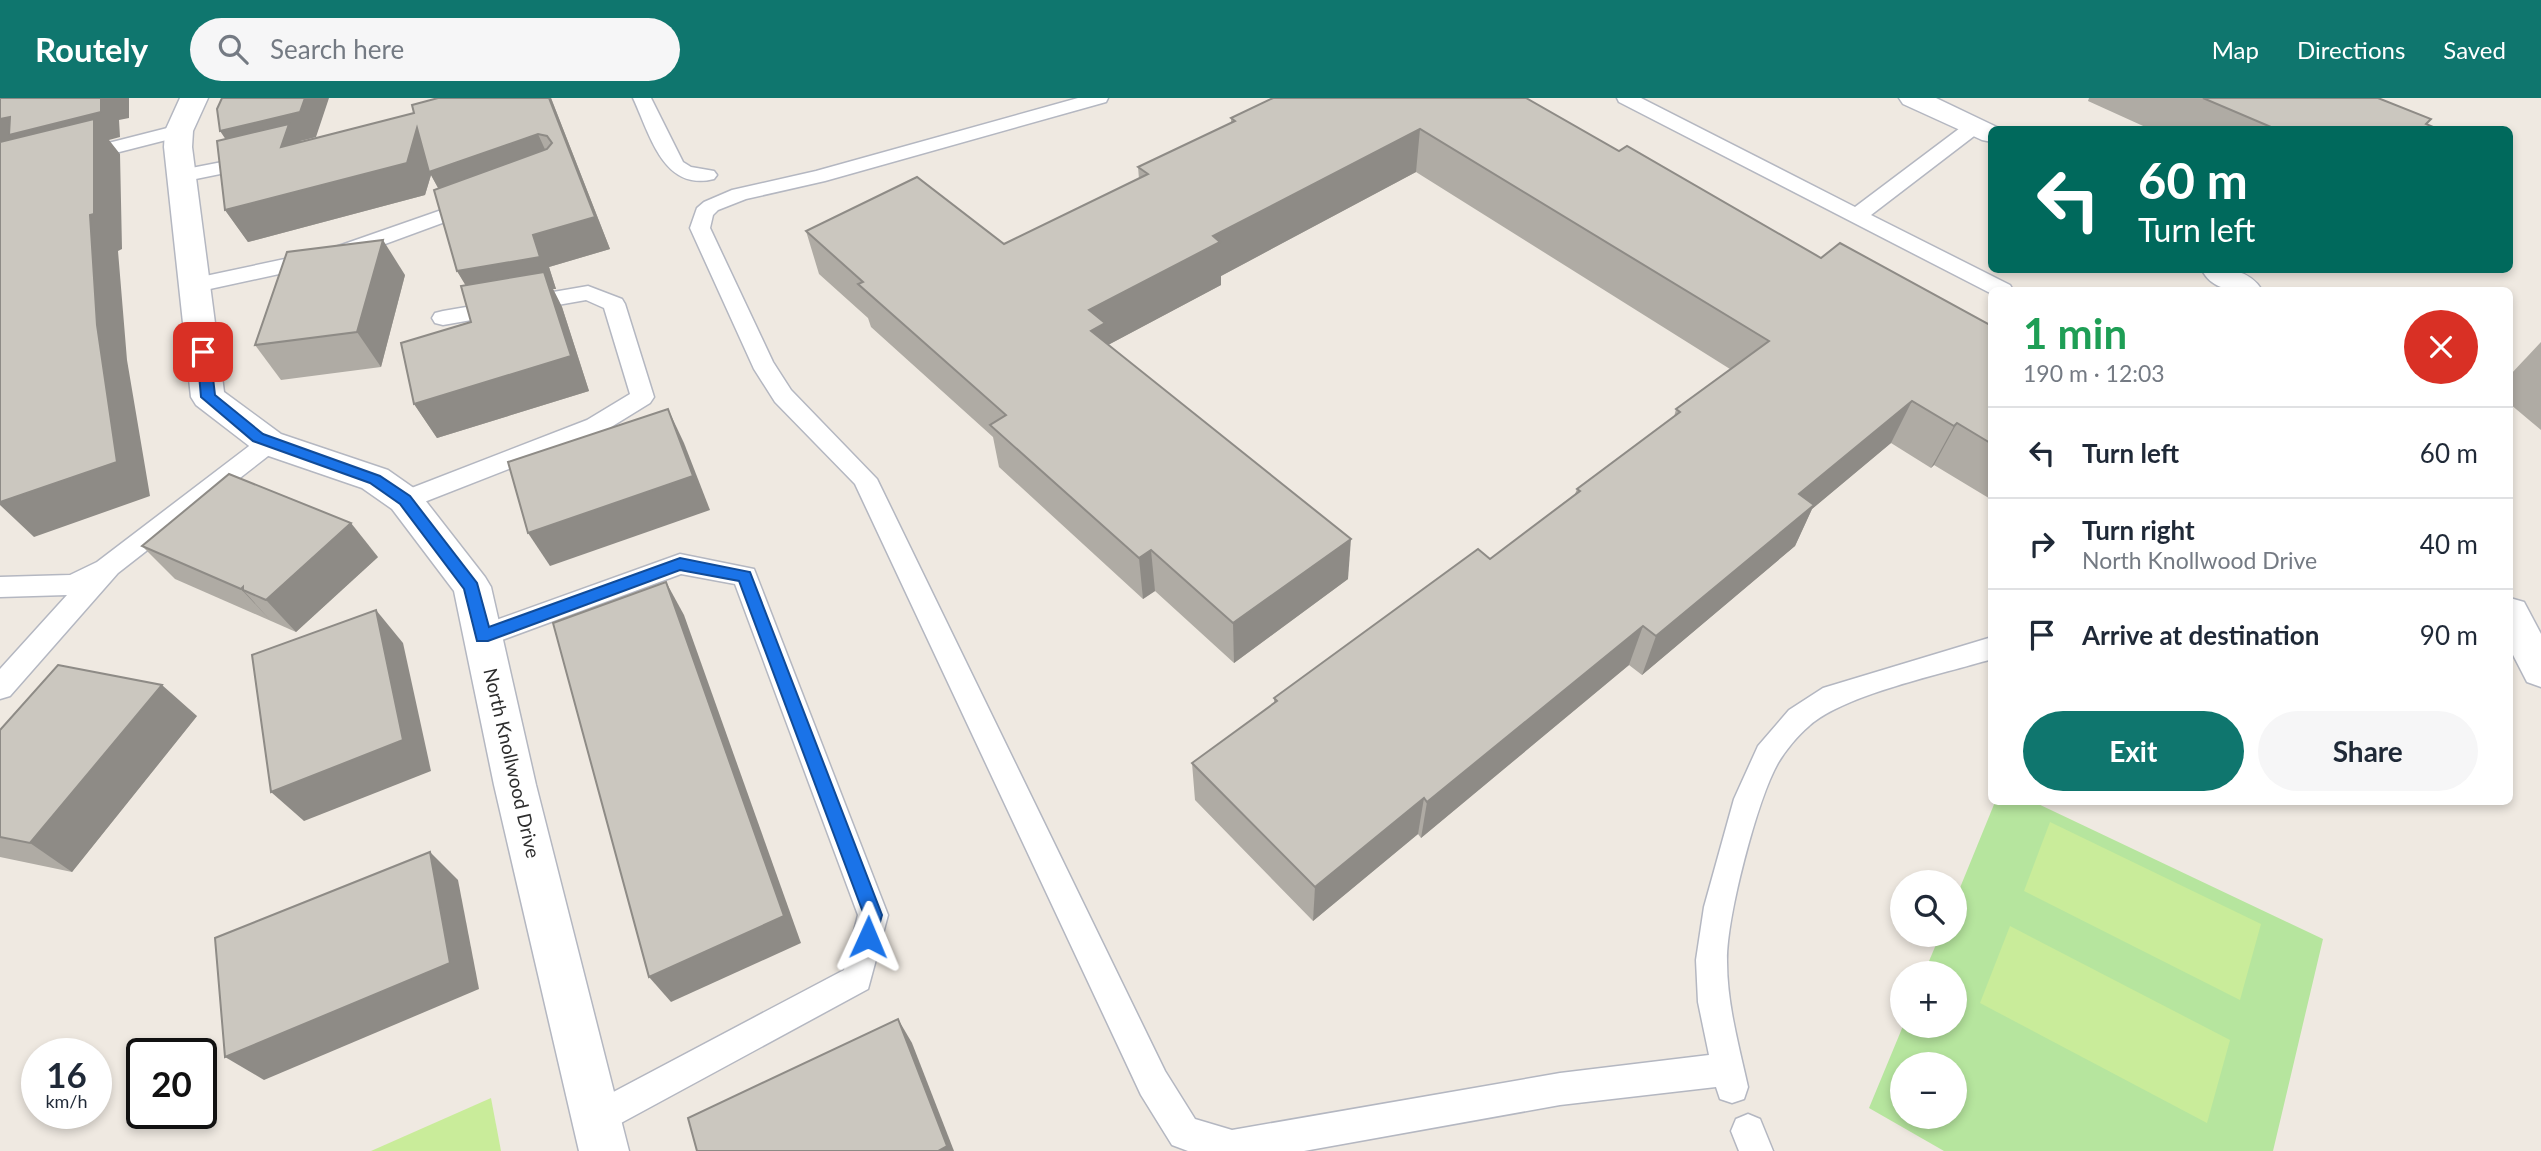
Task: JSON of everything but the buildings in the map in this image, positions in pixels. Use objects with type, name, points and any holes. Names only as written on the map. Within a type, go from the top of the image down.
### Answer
[{"type":"street","points":[[1913,98],[1983,130]]},
{"type":"street","name":"North Knollwood Drive","points":[[187,115],[181,176],[208,397],[269,443],[375,479],[405,500],[472,587],[565,998],[601,1135]]},
{"type":"street","points":[[2221,273],[2242,287]]},
{"type":"street","points":[[2513,619],[2541,671]]},
{"type":"lane","points":[[642,98],[675,165],[686,173],[707,175]]},
{"type":"lane","points":[[1099,98],[818,177],[790,181],[740,195],[713,205],[704,212],[700,228],[762,364],[783,396],[865,479],[1153,1083],[1184,1133],[1232,1147],[1560,1089],[1730,1078],[1714,1002],[1711,960],[1719,906],[1748,799],[1768,754],[1800,718],[1833,696],[1988,649]]},
{"type":"lane","points":[[1626,98],[1996,287]]},
{"type":"lane","points":[[64,160],[187,115]]},
{"type":"lane","points":[[1855,217],[1983,130]]},
{"type":"lane","points":[[181,176],[277,157]]},
{"type":"lane","points":[[196,285],[332,256],[489,199]]},
{"type":"lane","points":[[405,500],[595,426],[642,397],[614,304],[588,293],[443,318]]},
{"type":"lane","points":[[0,587],[74,585],[109,566],[269,443]]},
{"type":"lane","points":[[483,636],[680,564],[745,576],[873,915],[857,979],[601,1135]]},
{"type":"lane","points":[[0,688],[109,566]]},
{"type":"green space","points":[[1994,805],[2040,805],[2323,939],[2273,1151],[1944,1151],[1906,1129],[1967,1129],[1967,1052],[1892,1052],[1898,1038],[1967,1038],[1967,961],[1929,961],[1935,947],[1967,947],[1967,871]]},
{"type":"green space","points":[[2050,822],[2261,924],[2240,1000],[2024,891]]},
{"type":"green space","points":[[2010,926],[2230,1040],[2207,1123],[1980,1003]]},
{"type":"green space","points":[[1890,1057],[1890,1120],[1869,1108]]},
{"type":"green space","points":[[491,1098],[501,1151],[371,1151]]},
{"type":"route","points":[[203,352],[208,397],[258,437],[375,479],[405,500],[472,587],[483,636],[680,564],[745,576],[873,915],[868,937]]}]
